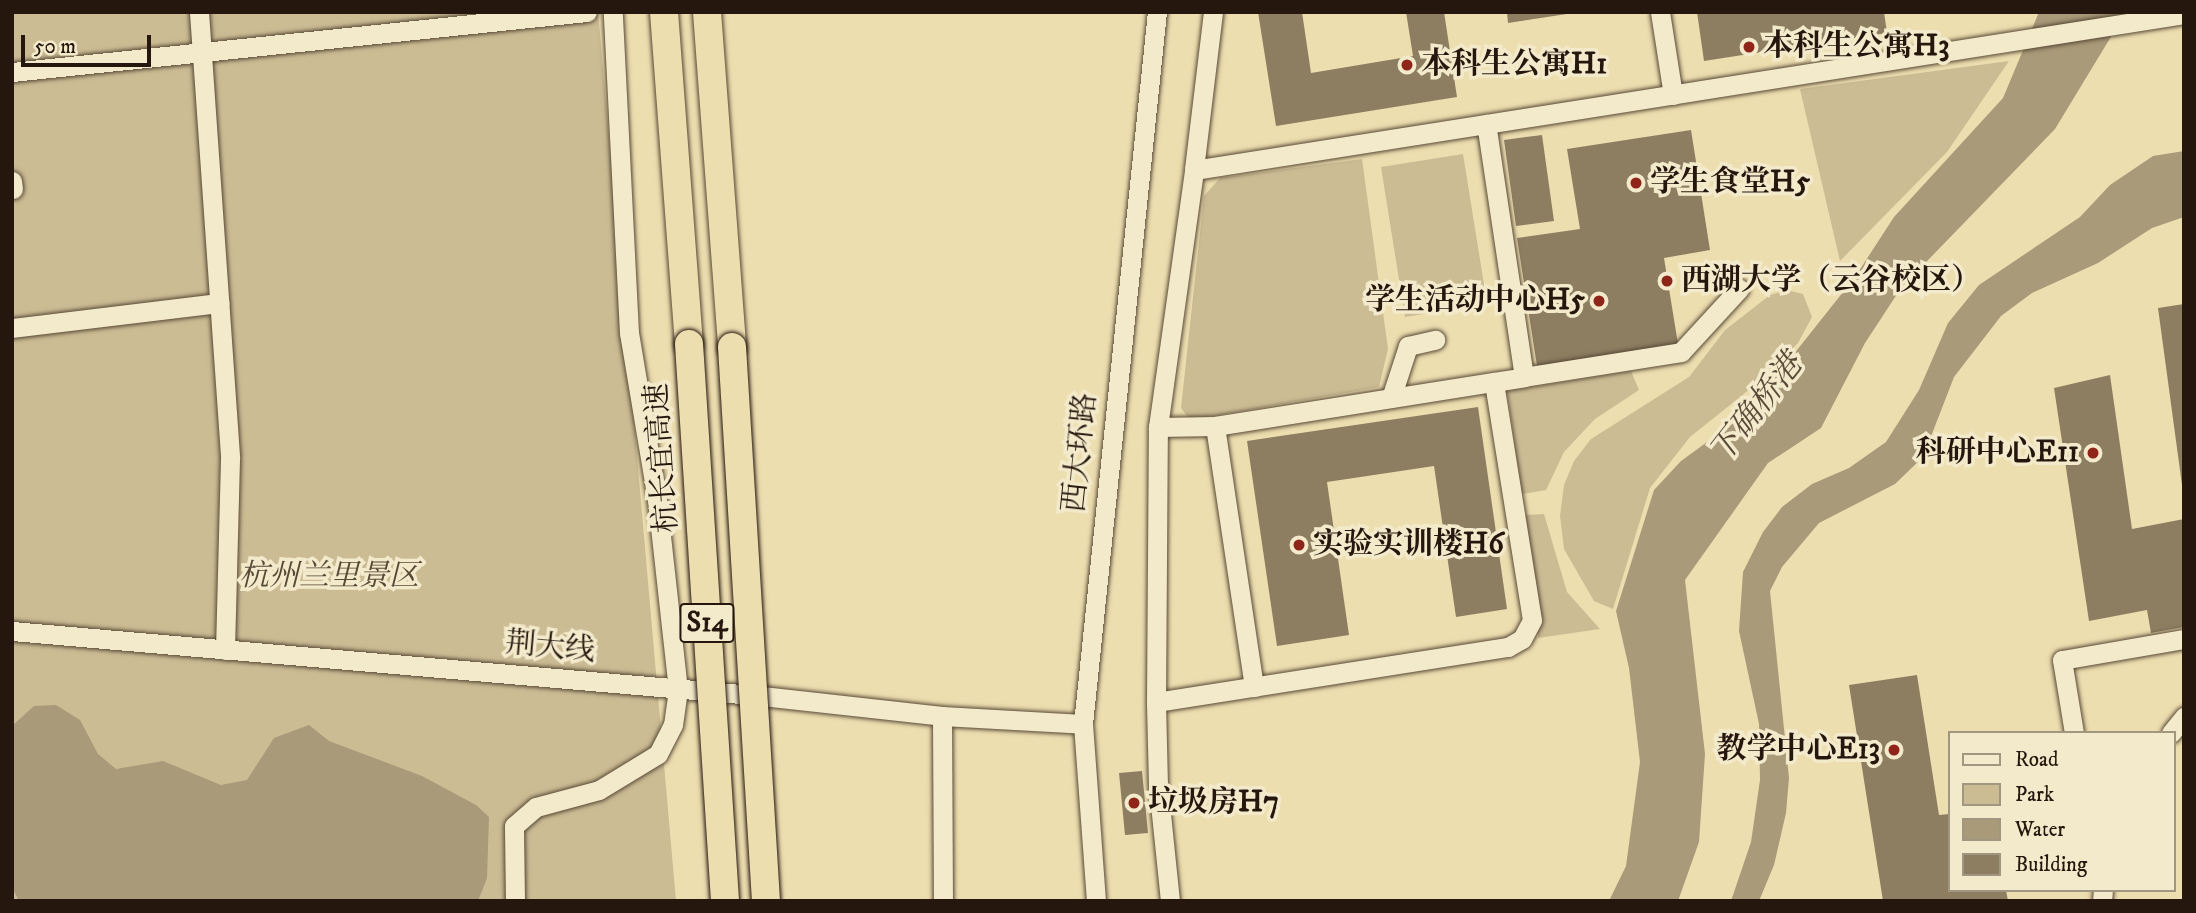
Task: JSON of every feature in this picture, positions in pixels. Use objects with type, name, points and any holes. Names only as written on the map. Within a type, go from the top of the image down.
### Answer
[{"type":"highway","name":"杭长宜高速","points":[[664,12],[689,344],[725,901]]},
{"type":"highway","name":"S14","points":[[708,16],[732,347],[766,901]]},
{"type":"street","points":[[199,12],[230,459],[225,650]]},
{"type":"street","points":[[12,72],[202,51],[414,20],[587,12]]},
{"type":"street","points":[[515,901],[514,826],[536,807],[599,790],[658,754],[673,725],[678,690],[657,500],[629,333],[613,12]]},
{"type":"street","name":"西大环路","points":[[1097,901],[1083,724],[1157,12]]},
{"type":"street","points":[[1170,901],[1158,785],[1158,427],[1213,12]]},
{"type":"street","points":[[1660,12],[1673,94]]},
{"type":"street","points":[[1194,170],[2175,16]]},
{"type":"street","points":[[1486,124],[1524,377]]},
{"type":"street","points":[[1158,427],[1215,426],[1681,352],[1739,289]]},
{"type":"street","points":[[12,328],[220,303]]},
{"type":"street","points":[[1391,398],[1408,346],[1436,340]]},
{"type":"street","points":[[1156,702],[1508,647],[1522,639],[1532,620],[1494,382]]},
{"type":"street","points":[[1215,426],[1254,687]]},
{"type":"street","name":"荆大线","points":[[12,631],[942,716],[1083,724]]},
{"type":"street","points":[[2074,731],[2062,660],[2184,639]]},
{"type":"street","points":[[942,716],[943,901]]},
{"type":"street","points":[[2173,731],[2184,717]]},
{"type":"green space","name":"杭州兰里景区","points":[[12,12],[598,12],[676,901],[12,901]]},
{"type":"green space","points":[[2009,61],[1947,152],[1840,261],[1800,89]]},
{"type":"green space","points":[[1463,154],[1487,303],[1405,317],[1381,167]]},
{"type":"green space","points":[[1362,159],[1388,349],[1379,387],[1190,420],[1181,408],[1204,196],[1220,178]]},
{"type":"green space","points":[[1787,290],[1803,294],[1812,317],[1798,343],[1765,377],[1690,437],[1650,488],[1613,609],[1594,601],[1564,549],[1560,516],[1564,485],[1574,461],[1591,439],[1689,377],[1725,330],[1770,295]]},
{"type":"green space","points":[[1631,371],[1639,390],[1595,419],[1564,452],[1546,490],[1522,494],[1507,391]]},
{"type":"green space","points":[[1544,514],[1567,592],[1600,629],[1538,638],[1525,515]]},
{"type":"water","name":"下确桥港","points":[[2039,12],[2126,12],[2055,129],[1901,288],[1865,343],[1821,428],[1768,463],[1685,580],[1705,754],[1699,842],[1678,901],[1609,901],[1626,866],[1640,762],[1629,668],[1616,611],[1654,490],[1681,461],[1747,413],[1855,277],[1894,217],[2003,98]]},
{"type":"water","points":[[2184,151],[2184,217],[2152,228],[2098,263],[2032,293],[2001,316],[1954,377],[1923,457],[1895,484],[1819,523],[1782,567],[1770,591],[1789,778],[1786,813],[1774,865],[1759,901],[1731,901],[1751,842],[1760,780],[1759,724],[1739,631],[1743,572],[1763,532],[1782,507],[1812,484],[1849,468],[1886,442],[1919,390],[1948,323],[1979,285],[2080,217],[2110,185],[2153,156]]},
{"type":"water","points":[[56,705],[80,720],[98,754],[116,769],[163,761],[221,785],[247,780],[274,738],[309,725],[329,741],[422,776],[476,805],[489,817],[487,878],[478,901],[19,901],[12,887],[12,726],[34,706]]},
{"type":"building","name":"本科生公寓H1","points":[[1258,12],[1302,12],[1311,73],[1413,56],[1406,12],[1444,12],[1457,97],[1276,126]]},
{"type":"building","points":[[1507,12],[1567,12],[1567,14],[1508,23]]},
{"type":"building","name":"本科生公寓H3","points":[[1697,12],[1884,12],[1887,33],[1704,61]]},
{"type":"building","name":"学生活动中心H5","points":[[1691,130],[1710,250],[1664,258],[1678,344],[1537,366],[1517,238],[1580,229],[1567,149]]},
{"type":"building","points":[[1542,135],[1554,221],[1516,226],[1504,140]]},
{"type":"building","points":[[2184,304],[2184,485],[2182,485],[2158,308]]},
{"type":"building","name":"科研中心E11","points":[[2110,375],[2132,529],[2184,519],[2184,627],[2151,633],[2147,610],[2089,621],[2054,388]]},
{"type":"building","name":"实验实训楼H6","points":[[1478,407],[1507,609],[1456,617],[1434,466],[1327,482],[1349,635],[1277,646],[1247,441]]},
{"type":"building","name":"教学中心E13","points":[[1917,675],[1939,815],[1948,814],[1948,892],[2006,892],[2008,901],[1883,901],[1849,685]]},
{"type":"building","name":"垃圾房H7","points":[[1142,771],[1148,833],[1125,835],[1119,773]]},
{"type":"place","name":"本科生公寓H3","points":[[1749,47]]},
{"type":"place","name":"本科生公寓H1","points":[[1407,65]]},
{"type":"place","name":"学生食堂H5","points":[[1636,183]]},
{"type":"place","name":"西湖大学（云谷校区）","points":[[1667,281]]},
{"type":"place","name":"学生活动中心H5","points":[[1599,301]]},
{"type":"place","name":"科研中心E11","points":[[2093,453]]},
{"type":"place","name":"实验实训楼H6","points":[[1299,545]]},
{"type":"place","name":"教学中心E13","points":[[1894,750]]},
{"type":"place","name":"垃圾房H7","points":[[1134,803]]}]
